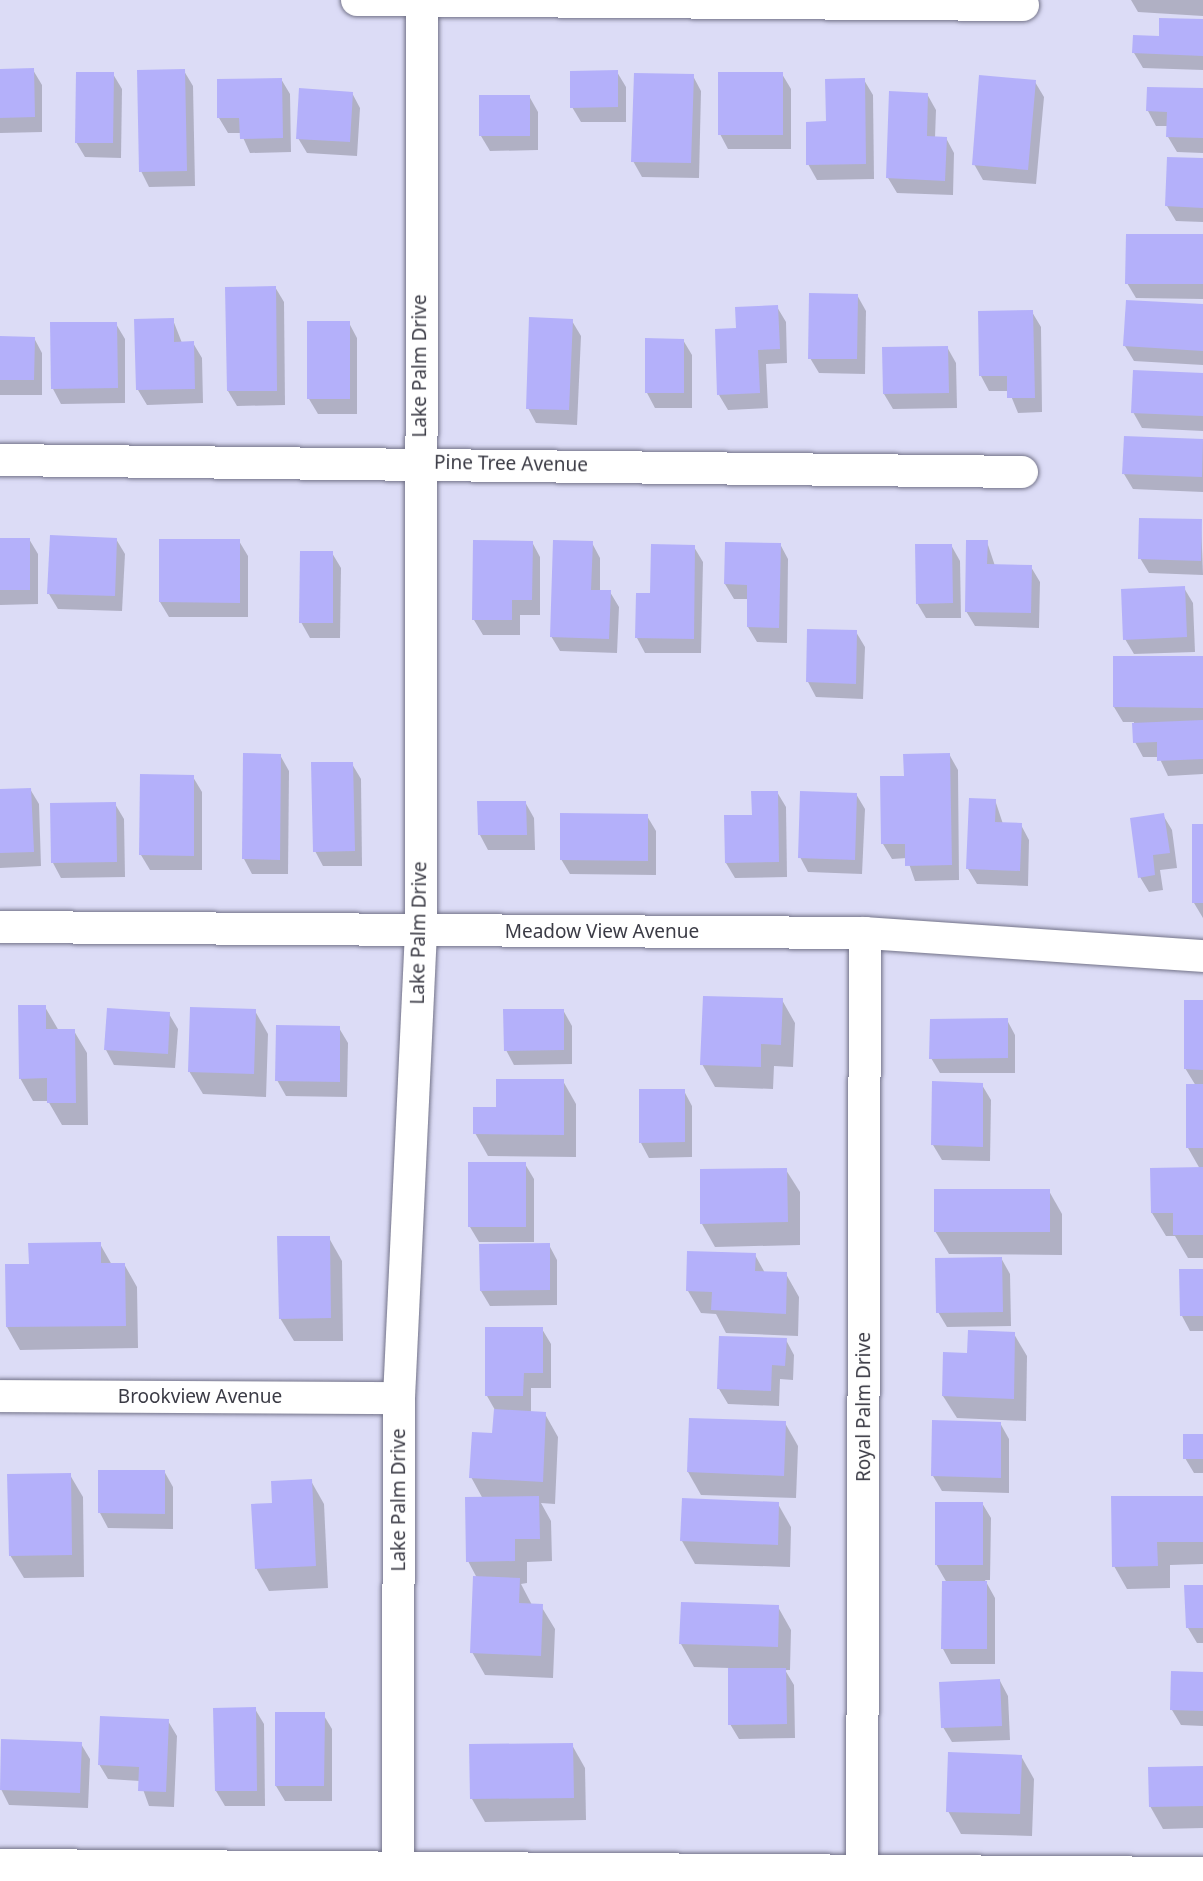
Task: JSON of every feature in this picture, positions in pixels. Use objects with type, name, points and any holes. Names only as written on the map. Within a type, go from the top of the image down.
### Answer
[{"type":"street","points":[[357,0],[1023,5]]},
{"type":"street","name":"Lake Palm Drive","points":[[398,1873],[399,1398],[421,930],[422,0]]},
{"type":"street","name":"Pine Tree Avenue","points":[[0,460],[420,462],[1023,472]]},
{"type":"street","name":"Meadow View Avenue","points":[[0,928],[866,933],[1203,956]]},
{"type":"street","name":"Royal Palm Drive","points":[[862,1876],[866,933]]},
{"type":"street","name":"Brookview Avenue","points":[[0,1396],[399,1398]]},
{"type":"street","points":[[0,1865],[398,1873],[862,1876],[1203,1872]]},
{"type":"building","points":[[1159,18],[1203,19],[1203,56],[1132,53],[1133,35],[1159,36]]},
{"type":"building","points":[[34,68],[35,117],[0,118],[0,69]]},
{"type":"building","points":[[185,69],[187,171],[139,172],[137,70]]},
{"type":"building","points":[[618,70],[618,107],[570,108],[570,71]]},
{"type":"building","points":[[76,72],[114,72],[113,143],[75,143]]},
{"type":"building","points":[[718,72],[783,72],[783,135],[718,135]]},
{"type":"building","points":[[634,73],[694,74],[691,163],[631,162]]},
{"type":"building","points":[[979,75],[1036,80],[1028,170],[972,165]]},
{"type":"building","points":[[282,78],[283,138],[240,139],[239,118],[217,118],[217,79]]},
{"type":"building","points":[[865,78],[866,164],[806,165],[806,122],[826,121],[825,79]]},
{"type":"building","points":[[1147,87],[1203,88],[1203,138],[1166,137],[1167,112],[1146,111]]},
{"type":"building","points":[[299,88],[353,92],[350,142],[296,139]]},
{"type":"building","points":[[889,91],[928,93],[927,136],[947,137],[945,181],[886,178]]},
{"type":"building","points":[[479,95],[530,95],[530,136],[479,136]]},
{"type":"building","points":[[1167,157],[1203,158],[1203,208],[1165,206]]},
{"type":"building","points":[[1126,234],[1203,234],[1203,284],[1125,284]]},
{"type":"building","points":[[276,286],[277,391],[227,391],[225,287]]},
{"type":"building","points":[[809,293],[858,294],[857,359],[808,359]]},
{"type":"building","points":[[1126,300],[1203,304],[1203,351],[1123,346]]},
{"type":"building","points":[[778,305],[780,349],[758,350],[760,393],[717,395],[715,329],[736,328],[735,307]]},
{"type":"building","points":[[1033,310],[1035,398],[1007,398],[1007,376],[979,376],[978,311]]},
{"type":"building","points":[[529,317],[573,319],[569,410],[526,409]]},
{"type":"building","points":[[174,318],[174,342],[194,341],[195,389],[136,390],[134,319]]},
{"type":"building","points":[[307,321],[350,321],[350,399],[307,399]]},
{"type":"building","points":[[50,322],[117,322],[118,388],[51,389]]},
{"type":"building","points":[[0,336],[35,337],[34,380],[0,380]]},
{"type":"building","points":[[645,338],[684,339],[684,393],[645,393]]},
{"type":"building","points":[[948,346],[949,393],[883,394],[882,347]]},
{"type":"building","points":[[1133,370],[1203,373],[1203,416],[1131,413]]},
{"type":"building","points":[[1124,436],[1203,439],[1202,477],[1122,474]]},
{"type":"building","points":[[1139,518],[1202,519],[1201,561],[1138,559]]},
{"type":"building","points":[[50,535],[117,538],[115,596],[47,594]]},
{"type":"building","points":[[0,538],[30,538],[30,590],[0,590]]},
{"type":"building","points":[[159,539],[240,539],[240,603],[159,602]]},
{"type":"building","points":[[473,540],[533,541],[532,600],[512,600],[512,620],[472,620]]},
{"type":"building","points":[[553,540],[593,541],[591,590],[611,590],[609,639],[550,637]]},
{"type":"building","points":[[966,540],[988,540],[987,564],[1032,565],[1031,613],[965,612]]},
{"type":"building","points":[[725,542],[781,543],[779,628],[747,627],[747,585],[724,584]]},
{"type":"building","points":[[651,544],[695,545],[694,639],[635,638],[636,593],[650,593]]},
{"type":"building","points":[[915,544],[952,544],[953,603],[916,604]]},
{"type":"building","points":[[300,551],[333,551],[333,623],[299,623]]},
{"type":"building","points":[[1185,586],[1187,637],[1123,640],[1121,589]]},
{"type":"building","points":[[807,629],[857,630],[856,684],[806,682]]},
{"type":"building","points":[[1113,656],[1203,656],[1203,708],[1113,707]]},
{"type":"building","points":[[1203,720],[1203,759],[1157,761],[1157,742],[1133,743],[1132,723]]},
{"type":"building","points":[[243,753],[281,754],[280,860],[242,859]]},
{"type":"building","points":[[950,753],[952,865],[905,866],[905,844],[881,844],[880,776],[904,776],[903,754]]},
{"type":"building","points":[[311,762],[353,762],[355,851],[313,852]]},
{"type":"building","points":[[140,774],[194,775],[194,856],[139,855]]},
{"type":"building","points":[[31,788],[34,852],[0,853],[0,789]]},
{"type":"building","points":[[751,791],[778,791],[779,862],[725,863],[724,815],[752,815]]},
{"type":"building","points":[[800,791],[857,793],[855,860],[798,858]]},
{"type":"building","points":[[969,798],[996,799],[995,822],[1022,823],[1020,871],[966,869]]},
{"type":"building","points":[[477,801],[526,801],[527,835],[478,835]]},
{"type":"building","points":[[116,802],[117,862],[51,863],[50,803]]},
{"type":"building","points":[[560,813],[648,814],[648,861],[560,860]]},
{"type":"building","points":[[1164,813],[1170,853],[1153,855],[1155,875],[1138,878],[1130,818]]},
{"type":"building","points":[[1192,824],[1203,824],[1203,903],[1192,903]]},
{"type":"building","points":[[703,996],[783,998],[781,1045],[761,1044],[761,1067],[700,1065]]},
{"type":"building","points":[[1184,1000],[1203,1000],[1203,1070],[1184,1069]]},
{"type":"building","points":[[18,1005],[46,1005],[46,1029],[75,1029],[76,1103],[47,1103],[47,1078],[19,1079]]},
{"type":"building","points":[[190,1007],[256,1009],[254,1074],[188,1072]]},
{"type":"building","points":[[107,1008],[170,1012],[168,1054],[104,1050]]},
{"type":"building","points":[[503,1009],[564,1009],[564,1050],[504,1051]]},
{"type":"building","points":[[1008,1018],[1008,1058],[929,1059],[930,1019]]},
{"type":"building","points":[[276,1025],[340,1026],[340,1082],[275,1081]]},
{"type":"building","points":[[496,1079],[564,1079],[564,1135],[473,1134],[473,1107],[496,1107]]},
{"type":"building","points":[[932,1081],[983,1083],[983,1147],[931,1145]]},
{"type":"building","points":[[1186,1084],[1203,1084],[1203,1148],[1186,1148]]},
{"type":"building","points":[[639,1089],[685,1089],[685,1142],[639,1143]]},
{"type":"building","points":[[468,1162],[526,1162],[526,1227],[468,1227]]},
{"type":"building","points":[[1203,1167],[1203,1235],[1173,1235],[1173,1213],[1151,1213],[1150,1168]]},
{"type":"building","points":[[787,1168],[788,1222],[700,1224],[700,1169]]},
{"type":"building","points":[[934,1189],[1050,1189],[1050,1232],[934,1232]]},
{"type":"building","points":[[277,1236],[330,1236],[331,1318],[279,1319]]},
{"type":"building","points":[[101,1242],[101,1263],[125,1263],[126,1326],[6,1327],[5,1264],[29,1264],[28,1243]]},
{"type":"building","points":[[550,1243],[550,1290],[480,1291],[479,1244]]},
{"type":"building","points":[[687,1251],[756,1253],[755,1271],[787,1272],[786,1314],[711,1310],[712,1292],[686,1291]]},
{"type":"building","points":[[1002,1257],[1003,1312],[936,1313],[935,1258]]},
{"type":"building","points":[[1179,1269],[1203,1269],[1203,1316],[1180,1316]]},
{"type":"building","points":[[485,1327],[543,1327],[543,1373],[524,1373],[523,1396],[485,1396]]},
{"type":"building","points":[[968,1330],[1015,1332],[1014,1399],[942,1396],[943,1352],[967,1353]]},
{"type":"building","points":[[719,1336],[787,1338],[785,1366],[772,1365],[771,1391],[717,1389]]},
{"type":"building","points":[[494,1409],[546,1412],[543,1482],[469,1478],[472,1432],[492,1433]]},
{"type":"building","points":[[689,1418],[786,1421],[784,1476],[687,1472]]},
{"type":"building","points":[[932,1420],[1001,1422],[1001,1478],[931,1476]]},
{"type":"building","points":[[1183,1434],[1203,1434],[1203,1459],[1183,1459]]},
{"type":"building","points":[[98,1470],[165,1470],[165,1514],[98,1513]]},
{"type":"building","points":[[71,1473],[72,1555],[9,1556],[7,1474]]},
{"type":"building","points":[[312,1479],[316,1566],[255,1569],[251,1504],[272,1503],[271,1481]]},
{"type":"building","points":[[539,1496],[540,1539],[515,1539],[515,1561],[466,1562],[465,1497]]},
{"type":"building","points":[[1111,1496],[1203,1496],[1203,1542],[1157,1542],[1158,1566],[1112,1567]]},
{"type":"building","points":[[682,1498],[779,1502],[778,1545],[680,1541]]},
{"type":"building","points":[[935,1502],[983,1502],[983,1565],[935,1565]]},
{"type":"building","points":[[473,1576],[520,1578],[519,1603],[543,1604],[541,1656],[470,1653]]},
{"type":"building","points":[[942,1581],[987,1581],[987,1649],[941,1649]]},
{"type":"building","points":[[1184,1585],[1203,1585],[1203,1628],[1186,1628]]},
{"type":"building","points":[[681,1602],[779,1605],[778,1647],[679,1644]]},
{"type":"building","points":[[728,1668],[786,1668],[787,1724],[728,1725]]},
{"type":"building","points":[[1171,1671],[1203,1672],[1203,1711],[1170,1710]]},
{"type":"building","points":[[1000,1679],[1002,1726],[941,1728],[939,1682]]},
{"type":"building","points":[[256,1707],[257,1791],[215,1791],[213,1708]]},
{"type":"building","points":[[275,1712],[325,1712],[324,1786],[275,1786]]},
{"type":"building","points":[[100,1716],[169,1719],[166,1792],[138,1791],[139,1767],[98,1765]]},
{"type":"building","points":[[1,1739],[82,1742],[80,1793],[0,1790]]},
{"type":"building","points":[[573,1743],[574,1798],[470,1799],[469,1744]]},
{"type":"building","points":[[948,1752],[1022,1755],[1020,1814],[946,1812]]},
{"type":"building","points":[[1203,1766],[1203,1806],[1149,1807],[1148,1767]]}]
